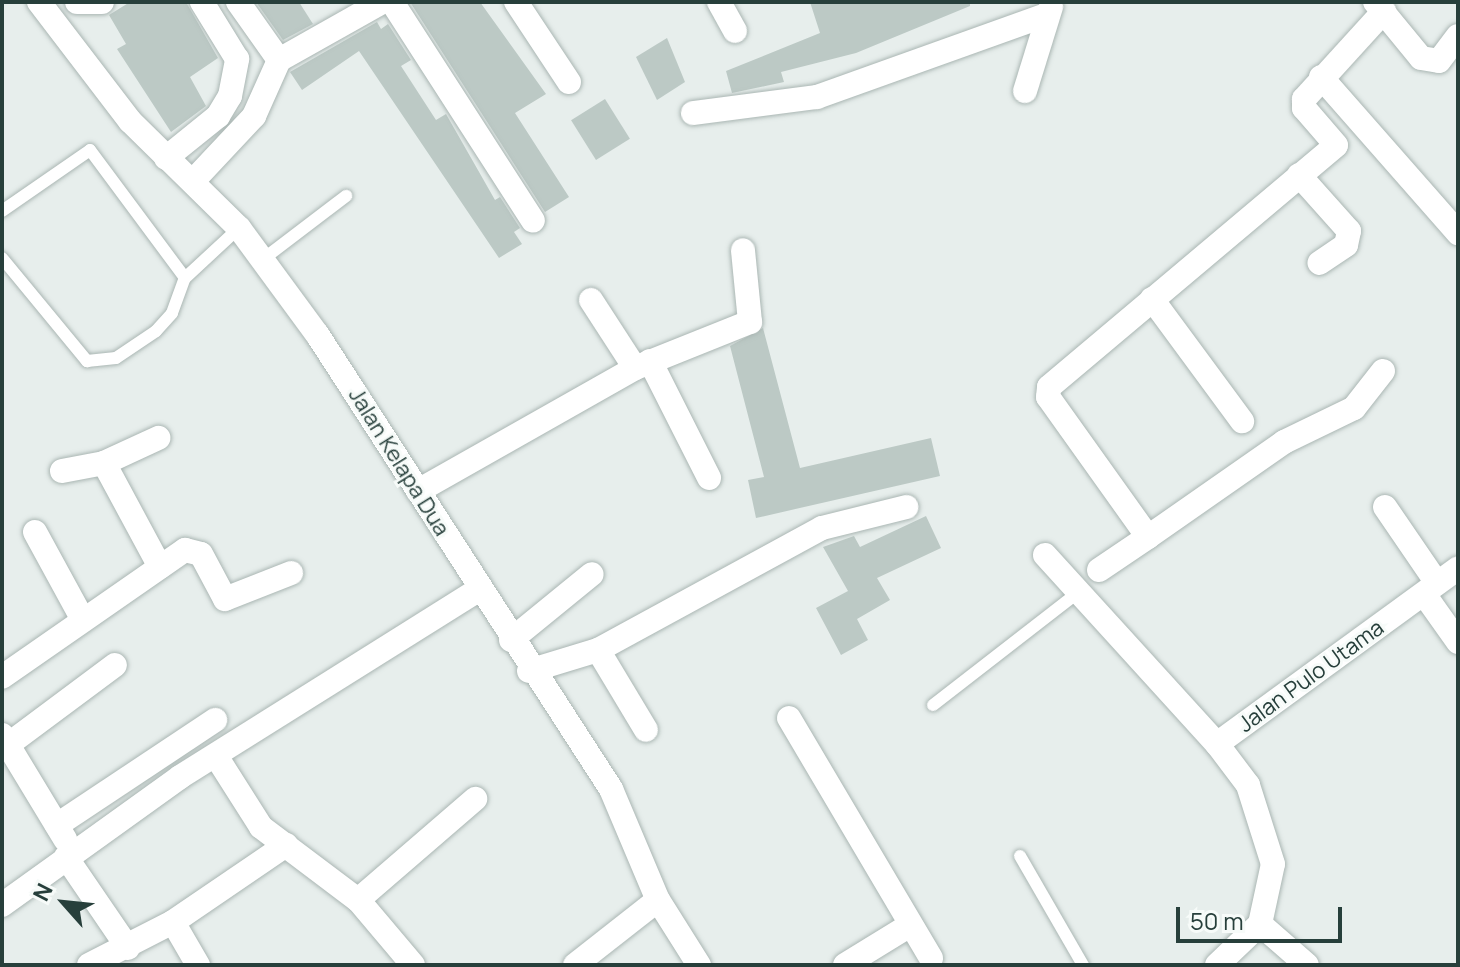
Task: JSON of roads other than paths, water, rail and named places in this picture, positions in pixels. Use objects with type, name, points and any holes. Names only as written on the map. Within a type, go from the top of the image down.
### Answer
[{"type":"street","name":"Jalan Kelapa Dua","points":[[39,2],[102,88],[166,158],[194,180],[239,228],[262,260],[418,491],[529,671],[611,789],[658,900],[699,965]]},
{"type":"street","points":[[77,2],[102,2]]},
{"type":"street","points":[[166,158],[218,116],[230,96],[237,59],[202,2]]},
{"type":"street","points":[[238,2],[279,60]]},
{"type":"street","points":[[194,180],[254,116],[279,60],[382,2]]},
{"type":"street","points":[[392,2],[533,221]]},
{"type":"street","points":[[516,2],[569,82]]},
{"type":"street","points":[[719,2],[735,31]]},
{"type":"street","points":[[1148,537],[1048,397],[1049,387],[1337,142],[1303,105],[1321,77],[1380,6],[1421,58],[1439,61],[1458,36]]},
{"type":"street","points":[[1025,91],[1050,9]]},
{"type":"street","points":[[693,113],[817,97],[1050,9]]},
{"type":"street","points":[[1321,77],[1458,233]]},
{"type":"street","points":[[1299,175],[1349,231],[1346,245],[1319,263]]},
{"type":"street","points":[[418,491],[642,365],[753,319],[743,250]]},
{"type":"street","points":[[1152,299],[1242,421]]},
{"type":"street","points":[[591,300],[642,365],[709,478]]},
{"type":"street","points":[[1099,570],[1284,442],[1354,408],[1383,371]]},
{"type":"street","points":[[62,471],[104,463],[158,438]]},
{"type":"street","points":[[104,463],[160,567]]},
{"type":"street","points":[[529,671],[598,650],[807,535],[906,507]]},
{"type":"street","points":[[1385,507],[1458,642]]},
{"type":"street","points":[[35,532],[83,620]]},
{"type":"street","points":[[2,677],[160,567],[193,549],[221,596],[231,600],[291,573]]},
{"type":"street","points":[[1045,555],[1075,595],[1217,744]]},
{"type":"street","name":"Jalan Pulo Utama","points":[[1260,924],[1273,864],[1248,785],[1217,744],[1458,568]]},
{"type":"street","points":[[511,640],[592,574]]},
{"type":"street","points":[[2,905],[70,854],[216,756],[480,589]]},
{"type":"street","points":[[598,650],[646,730]]},
{"type":"street","points":[[115,665],[5,740],[128,948]]},
{"type":"street","points":[[789,718],[931,958]]},
{"type":"street","points":[[57,825],[215,720]]},
{"type":"street","points":[[216,756],[239,801],[286,845],[358,900],[413,965]]},
{"type":"street","points":[[358,900],[475,799]]},
{"type":"street","points":[[89,965],[128,948],[173,922],[286,845]]},
{"type":"street","points":[[575,965],[658,900]]},
{"type":"street","points":[[173,922],[198,965]]},
{"type":"street","points":[[1217,965],[1260,924],[1307,965]]},
{"type":"street","points":[[845,965],[910,925]]},
{"type":"lane","points":[[2,211],[90,150],[185,278]]},
{"type":"lane","points":[[262,260],[346,196]]},
{"type":"lane","points":[[2,258],[87,361],[116,358],[156,331],[172,313],[185,278],[239,228]]},
{"type":"lane","points":[[933,705],[1075,595]]},
{"type":"lane","points":[[1020,856],[1083,965]]}]
